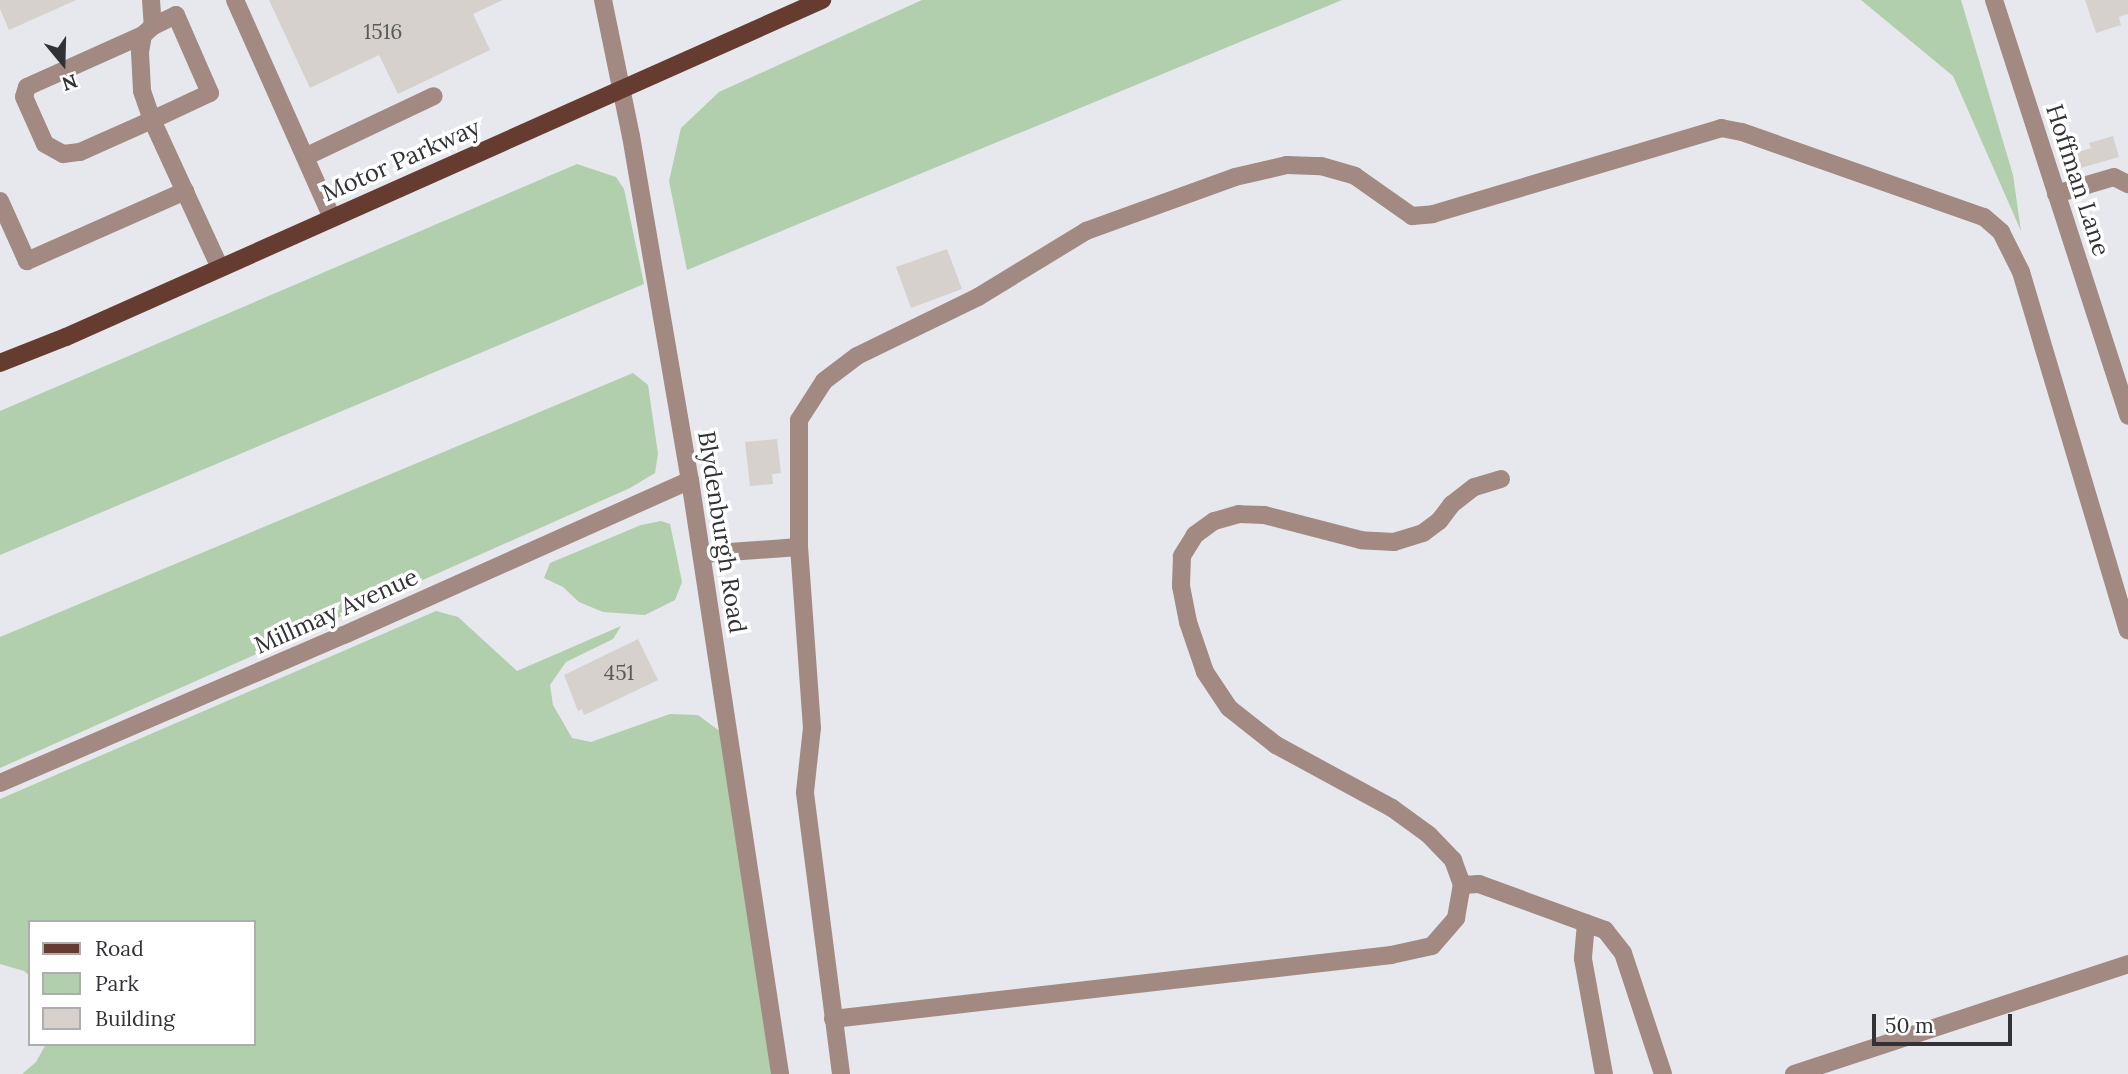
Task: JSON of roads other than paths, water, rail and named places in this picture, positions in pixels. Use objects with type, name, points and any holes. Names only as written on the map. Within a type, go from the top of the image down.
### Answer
[{"type":"main road","name":"Motor Parkway","points":[[0,363],[822,0]]},
{"type":"street","points":[[151,0],[148,31],[140,52],[142,91],[152,120],[220,268]]},
{"type":"street","points":[[235,0],[307,156],[332,218]]},
{"type":"street","name":"Blydenburgh Road","points":[[603,0],[690,480],[780,1074]]},
{"type":"street","name":"Hoffman Lane","points":[[1994,0],[2128,416]]},
{"type":"street","points":[[176,16],[210,93],[80,152],[63,154],[45,144],[24,97],[27,87],[148,31],[176,16]]},
{"type":"street","points":[[307,156],[434,96]]},
{"type":"street","points":[[841,1074],[805,792],[812,728],[799,547],[799,420],[824,381],[857,356],[978,298],[1086,231],[1235,177],[1287,165],[1321,166],[1355,176],[1412,216],[1433,214],[1721,128],[1742,132],[1984,218],[2001,232],[2021,272],[2128,630]]},
{"type":"street","points":[[2056,194],[2113,177],[2128,184]]},
{"type":"street","points":[[0,201],[27,261],[185,191]]},
{"type":"street","points":[[834,1019],[1391,955],[1432,946],[1456,918],[1462,885],[1453,860],[1429,835],[1392,808],[1276,745],[1229,708],[1205,672],[1188,622],[1181,586],[1182,556],[1195,534],[1214,521],[1239,514],[1264,515],[1361,540],[1394,542],[1423,533],[1439,521],[1451,503],[1474,487],[1501,479]]},
{"type":"street","name":"Millmay Avenue","points":[[0,783],[344,635],[690,480]]},
{"type":"street","points":[[702,554],[799,547]]},
{"type":"street","points":[[1462,885],[1479,884],[1605,930],[1623,953],[1663,1074]]},
{"type":"street","points":[[1586,923],[1583,959],[1604,1074]]},
{"type":"street","points":[[1794,1074],[2128,964]]}]
